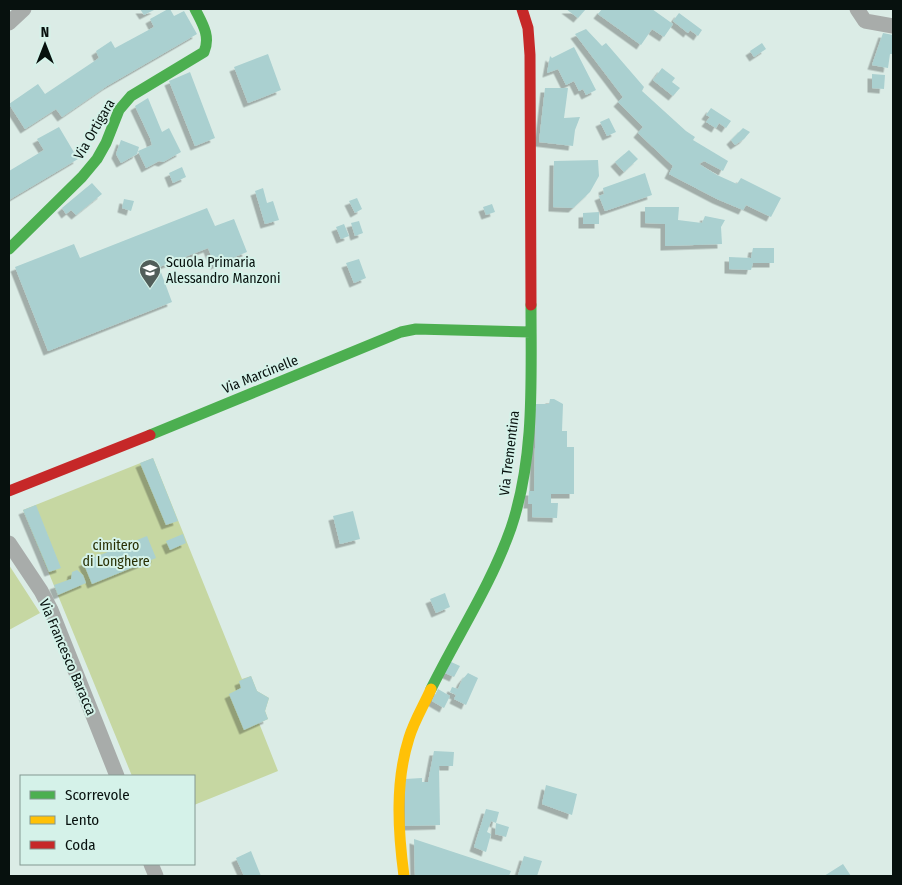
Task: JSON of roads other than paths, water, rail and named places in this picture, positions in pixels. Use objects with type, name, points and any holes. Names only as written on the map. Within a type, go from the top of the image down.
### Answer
[{"type":"street","name":"Via Ortigara","points":[[9,249],[82,177],[106,143],[119,110],[131,96],[204,52],[208,45],[208,38],[195,9]]},
{"type":"street","name":"Via Trementina","points":[[404,876],[400,843],[400,780],[407,742],[435,679],[493,572],[510,529],[520,496],[526,464],[531,411],[530,62],[526,18],[522,9]]},
{"type":"street","points":[[857,9],[865,21],[893,26]]},
{"type":"street","name":"Via Marcinelle","points":[[9,491],[401,332],[416,329],[531,332]]},
{"type":"street","name":"Via Francesco Baracca","points":[[9,543],[41,591],[51,610],[117,775]]},
{"type":"place","name":"Scuola Primaria Alessandro Manzoni","points":[[150,289]]},
{"type":"park label","name":"cimitero di Longhere","points":[[116,554]]}]
